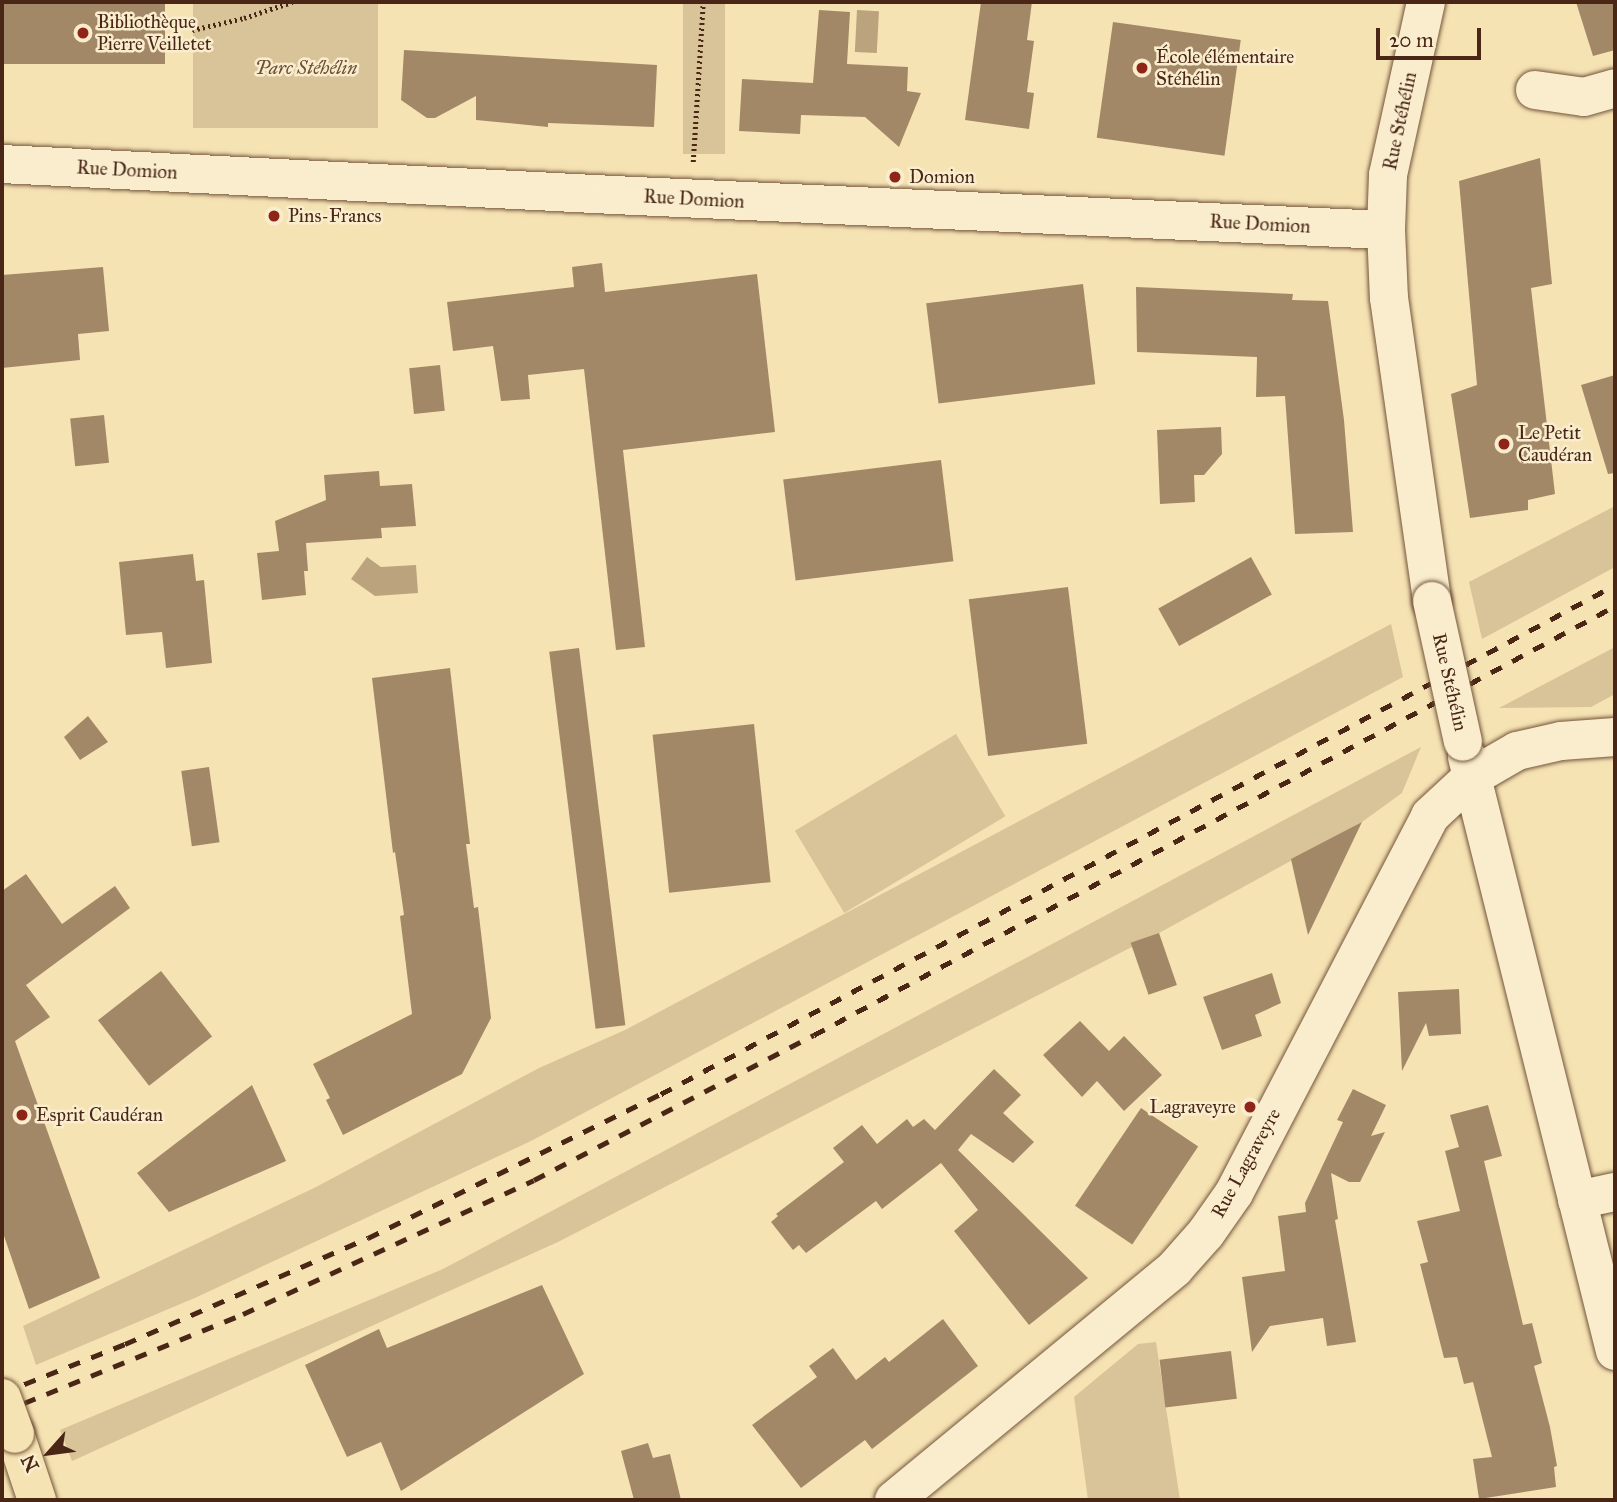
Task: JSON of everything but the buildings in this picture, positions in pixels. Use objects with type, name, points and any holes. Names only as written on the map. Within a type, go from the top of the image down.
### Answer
[{"type":"main road","points":[[2,1398],[37,1500]]},
{"type":"street","name":"Rue Stéhélin","points":[[1426,2],[1388,175],[1386,230],[1389,299],[1432,601],[1468,760],[1615,1351]]},
{"type":"street","points":[[1535,90],[1584,97],[1615,88]]},
{"type":"street","name":"Rue Domion","points":[[2,164],[691,199],[1386,230]]},
{"type":"street","name":"Rue Lagraveyre","points":[[894,1500],[1175,1268],[1206,1233],[1234,1193],[1416,837],[1468,760],[1561,741],[1615,737]]},
{"type":"street","points":[[1577,1200],[1615,1192]]},
{"type":"path","points":[[192,30],[244,18],[292,2]]},
{"type":"path","points":[[691,199],[703,2]]},
{"type":"green space","name":"Parc Stéhélin","points":[[193,2],[378,2],[378,128],[193,128]]},
{"type":"green space","points":[[683,2],[725,2],[725,154],[683,154]]},
{"type":"green space","points":[[1615,506],[1615,567],[1482,639],[1469,582]]},
{"type":"green space","points":[[1391,624],[1403,677],[533,1140],[197,1297],[36,1365],[23,1326],[316,1187],[539,1068],[625,1030]]},
{"type":"green space","points":[[1615,647],[1615,694],[1591,707],[1499,708]]},
{"type":"green space","points":[[956,734],[1005,816],[844,913],[795,831]]},
{"type":"green space","points":[[1421,747],[1402,793],[1362,822],[1159,933],[558,1242],[72,1461],[60,1430],[443,1269]]},
{"type":"green space","points":[[1156,1342],[1180,1500],[1088,1500],[1074,1397],[1138,1344]]},
{"type":"shaded area","points":[[857,10],[879,11],[877,53],[855,52]]},
{"type":"shaded area","points":[[367,557],[381,567],[416,565],[418,593],[375,596],[351,579]]},
{"type":"railway","points":[[2,1393],[125,1344],[368,1238],[661,1094],[1615,585]]},
{"type":"railway","points":[[2,1412],[243,1314],[534,1180],[814,1035],[1615,606]]},
{"type":"place","name":"Bibliothèque Pierre Veilletet","points":[[83,33]]},
{"type":"place","name":"École élémentaire Stéhélin","points":[[1142,68]]},
{"type":"place","name":"Domion","points":[[895,177]]},
{"type":"place","name":"Pins-Francs","points":[[274,216]]},
{"type":"place","name":"Le Petit Caudéran","points":[[1504,444]]},
{"type":"place","name":"Lagraveyre","points":[[1250,1107]]},
{"type":"place","name":"Esprit Caudéran","points":[[22,1115]]}]
